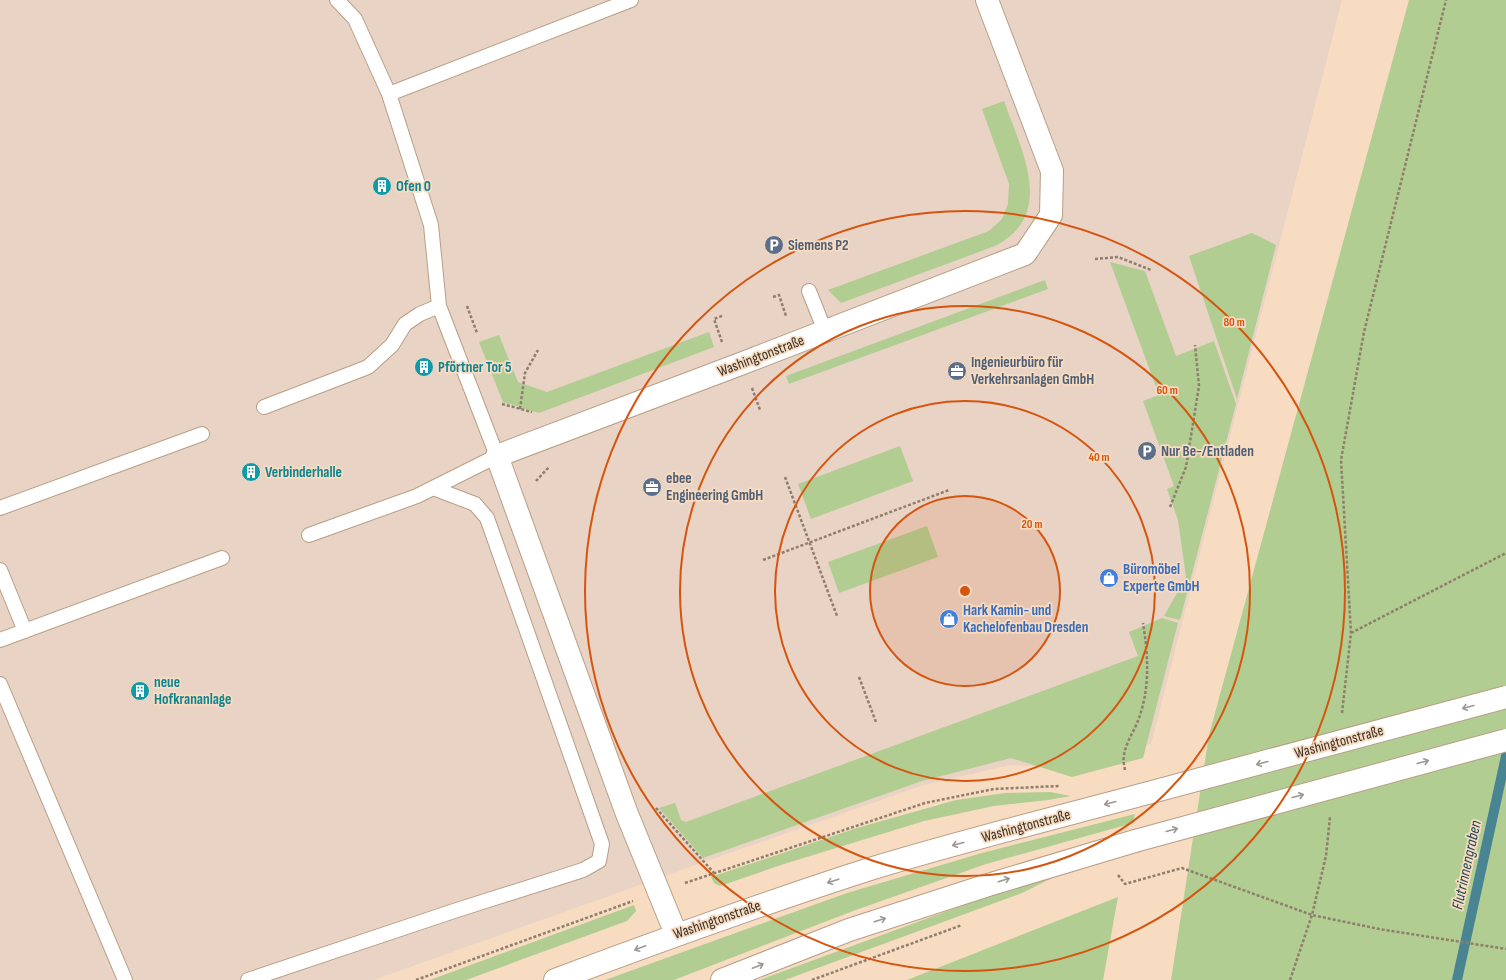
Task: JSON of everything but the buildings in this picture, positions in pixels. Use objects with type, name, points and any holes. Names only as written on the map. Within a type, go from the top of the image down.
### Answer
[{"type":"main road","name":"Washingtonstraße","points":[[497,456],[825,332],[1025,254],[1051,215],[1052,171],[987,0]]},
{"type":"main road","points":[[497,456],[627,814],[676,934]]},
{"type":"main road","name":"Washingtonstraße","points":[[555,980],[676,934],[771,901],[872,869],[1506,697]]},
{"type":"main road","points":[[722,980],[850,930],[988,885],[1135,841],[1506,740]]},
{"type":"lane","points":[[309,535],[417,496],[497,456],[439,306],[431,226],[389,94],[355,19],[336,0]]},
{"type":"lane","points":[[389,94],[631,0]]},
{"type":"lane","points":[[809,291],[825,332]]},
{"type":"lane","points":[[264,408],[368,367],[392,345],[405,324],[420,314],[439,306]]},
{"type":"lane","points":[[0,508],[202,434]]},
{"type":"lane","points":[[248,980],[456,910],[583,870],[598,861],[602,844],[487,518],[475,504],[433,488]]},
{"type":"lane","points":[[0,640],[222,558]]},
{"type":"lane","points":[[0,570],[24,631]]},
{"type":"lane","points":[[0,684],[125,980]]},
{"type":"path","points":[[1341,718],[1351,633],[1341,460],[1364,332],[1446,0]]},
{"type":"path","points":[[1095,259],[1118,257],[1151,270]]},
{"type":"path","points":[[724,315],[714,319],[732,367]]},
{"type":"path","points":[[1170,507],[1186,467],[1199,386],[1195,345]]},
{"type":"path","points":[[520,409],[526,373],[538,350]]},
{"type":"path","points":[[533,485],[552,464]]},
{"type":"path","points":[[784,477],[837,616]]},
{"type":"path","points":[[763,560],[949,490]]},
{"type":"path","points":[[1351,633],[1506,553]]},
{"type":"path","points":[[1125,774],[1124,753],[1126,745],[1141,714],[1145,692],[1147,647],[1143,623]]},
{"type":"path","points":[[859,677],[876,722]]},
{"type":"path","name":"Washingtonstraße","points":[[416,980],[658,892],[925,803],[994,789],[1060,786]]},
{"type":"path","points":[[653,804],[714,873]]},
{"type":"path","points":[[1290,980],[1312,915],[1326,856],[1331,810]]},
{"type":"path","points":[[1114,870],[1125,884],[1182,868],[1312,915],[1379,929],[1506,950]]},
{"type":"shaded area","points":[[0,0],[1342,0],[1151,744],[1111,753],[1066,768],[1010,765],[924,785],[374,980],[0,980]]},
{"type":"green space","points":[[1409,0],[1506,0],[1506,980],[1171,980],[1209,735]]},
{"type":"green space","points":[[1004,101],[1025,160],[1029,180],[1030,199],[1025,217],[1014,233],[995,246],[841,303],[828,290],[989,231],[1002,219],[1008,204],[1009,184],[982,109]]},
{"type":"green space","points":[[1252,233],[1276,245],[1237,399],[1189,256]]},
{"type":"green space","points":[[1110,262],[1145,271],[1176,356],[1214,341],[1236,404],[1180,620],[1164,616],[1186,577],[1178,520],[1167,489],[1174,486],[1143,401],[1159,395]]},
{"type":"green space","points":[[1045,280],[1048,289],[789,384],[786,376]]},
{"type":"green space","points":[[709,332],[714,347],[539,413],[503,402],[479,342],[499,335],[518,382],[547,392]]},
{"type":"green space","points":[[900,446],[913,481],[811,519],[798,484]]},
{"type":"green space","points":[[927,526],[938,557],[839,593],[828,562]]},
{"type":"green space","points":[[1162,618],[1178,623],[1143,758],[1072,777],[1011,758],[922,781],[703,858],[659,808],[675,803],[681,820],[686,822],[1138,656],[1129,632]]},
{"type":"green space","points":[[1050,792],[1071,796],[994,806],[924,821],[784,864],[720,886],[714,883],[711,877],[857,828],[956,800],[1005,793]]},
{"type":"green space","points":[[1135,814],[1133,823],[986,864],[853,911],[674,980],[605,980],[847,893],[982,853]]},
{"type":"green space","points":[[1060,874],[1022,893],[785,980],[759,980],[983,898]]},
{"type":"green space","points":[[1118,897],[1103,980],[907,980]]},
{"type":"green space","points":[[634,905],[636,911],[627,921],[466,980],[430,980]]},
{"type":"waterway","name":"Flutrinnengraben","points":[[1457,980],[1506,756]]},
{"type":"place","name":"Ofen 0","points":[[382,186]]},
{"type":"place","name":"Siemens P2","points":[[774,245]]},
{"type":"place","name":"Pförtner Tor 5","points":[[424,367]]},
{"type":"place","name":"Ingenieurbüro für Verkehrsanlagen GmbH","points":[[957,371]]},
{"type":"place","name":"Nur Be-/Entladen","points":[[1147,451]]},
{"type":"place","name":"Verbinderhalle","points":[[251,472]]},
{"type":"place","name":"ebee Engineering GmbH","points":[[652,487]]},
{"type":"place","name":"Büromöbel Experte GmbH","points":[[1109,578]]},
{"type":"place","name":"Hark Kamin- und Kachelofenbau Dresden","points":[[949,619]]},
{"type":"place","name":"neue Hofkrananlage","points":[[140,691]]}]
